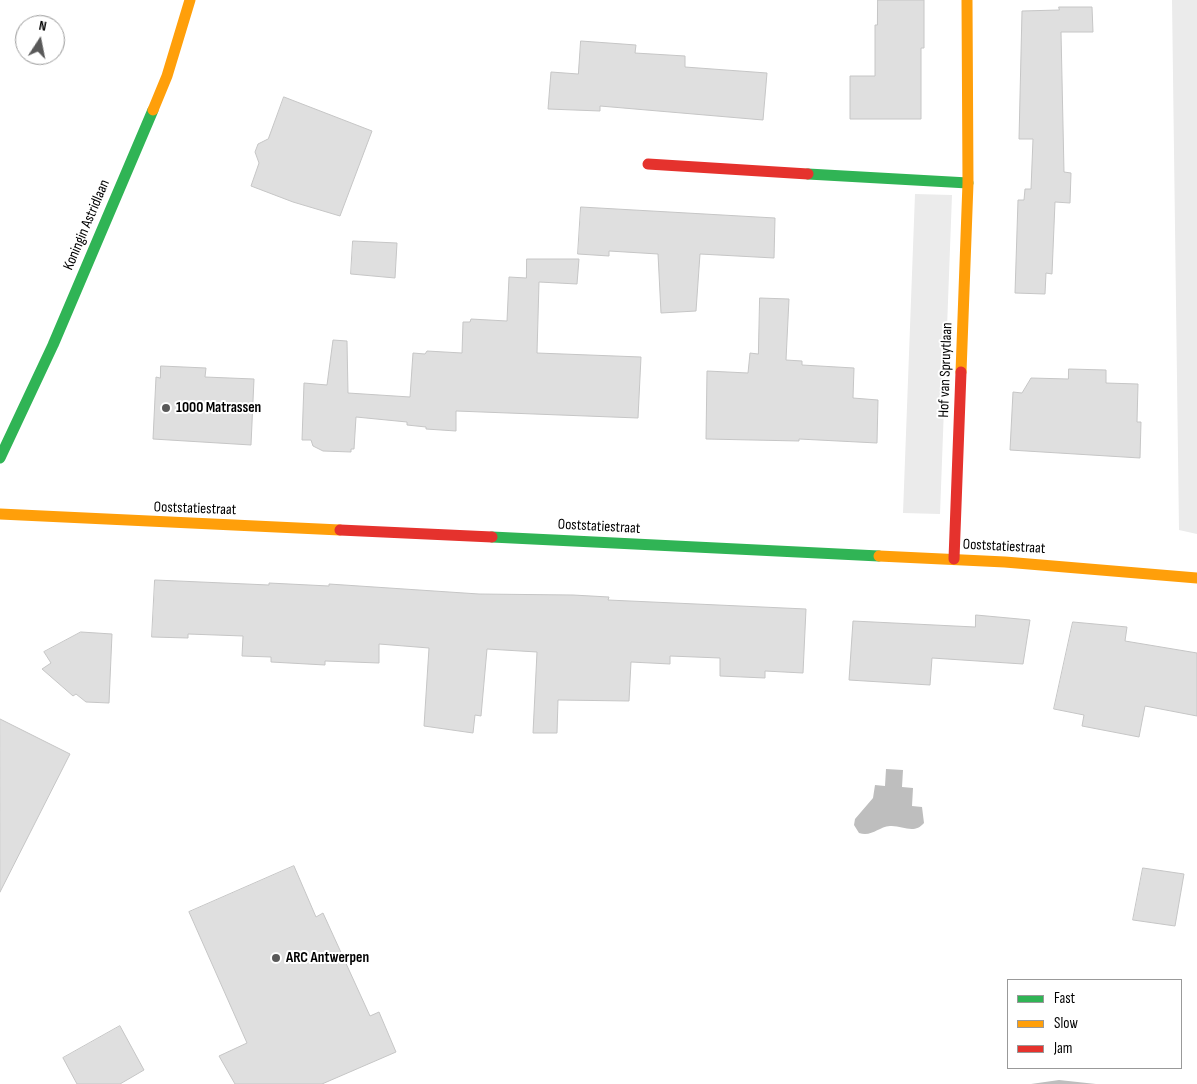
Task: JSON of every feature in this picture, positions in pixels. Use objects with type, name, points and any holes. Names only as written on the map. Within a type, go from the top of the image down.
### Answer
[{"type":"street","name":"Koningin Astridlaan","points":[[0,458],[53,345],[167,76],[190,0]]},
{"type":"street","name":"Hof van Spruytlaan","points":[[954,559],[968,183],[967,0]]},
{"type":"street","points":[[648,164],[968,183]]},
{"type":"street","name":"Ooststatiestraat","points":[[0,514],[954,559],[1070,566],[1197,578]]},
{"type":"shaded area","points":[[1172,0],[1197,0],[1197,534],[1179,530]]},
{"type":"shaded area","points":[[915,194],[952,195],[940,514],[903,513]]},
{"type":"shaded area","points":[[886,769],[903,770],[902,787],[913,788],[912,806],[922,807],[924,823],[920,827],[912,829],[890,826],[868,834],[859,833],[854,825],[855,819],[873,798],[875,785],[885,786]]},
{"type":"shaded area","points":[[1059,1080],[1096,1084],[1031,1084]]},
{"type":"building","points":[[878,0],[924,0],[924,48],[921,48],[921,119],[850,119],[850,76],[875,76],[875,25],[877,25]]},
{"type":"building","points":[[1059,7],[1092,7],[1093,32],[1061,32],[1064,172],[1071,173],[1070,203],[1055,202],[1052,274],[1046,273],[1045,294],[1015,293],[1018,200],[1024,200],[1025,189],[1031,189],[1033,139],[1019,139],[1022,11],[1059,10]]},
{"type":"building","points":[[581,41],[636,45],[635,53],[685,56],[685,67],[767,73],[763,120],[600,106],[600,111],[548,109],[551,72],[578,74]]},
{"type":"building","points":[[284,97],[372,131],[340,216],[293,202],[251,186],[259,163],[255,152],[258,144],[268,139]]},
{"type":"building","points":[[581,207],[775,218],[774,258],[700,254],[696,311],[661,313],[658,254],[609,251],[609,256],[578,254]]},
{"type":"building","points":[[353,241],[397,243],[395,278],[351,274]]},
{"type":"building","points":[[527,259],[579,259],[577,284],[539,282],[537,353],[641,357],[638,418],[456,411],[456,431],[426,429],[426,427],[407,425],[407,422],[356,417],[354,449],[351,449],[351,452],[323,451],[313,446],[311,440],[302,440],[304,383],[327,385],[333,340],[347,341],[348,393],[410,397],[413,353],[425,354],[427,351],[462,353],[463,322],[470,322],[471,319],[507,321],[509,277],[526,278]]},
{"type":"building","points":[[760,298],[789,299],[786,360],[802,361],[802,365],[854,368],[853,398],[878,400],[877,443],[799,439],[799,441],[706,439],[707,371],[748,373],[750,353],[758,354]]},
{"type":"building","points":[[161,366],[206,368],[205,377],[254,379],[251,445],[153,439],[156,377],[160,378]]},
{"type":"building","points":[[1069,369],[1106,370],[1106,383],[1138,384],[1137,422],[1141,422],[1140,458],[1010,450],[1013,392],[1022,393],[1031,378],[1068,379]]},
{"type":"building","points":[[155,580],[269,585],[269,583],[329,586],[329,584],[479,594],[573,595],[609,597],[608,600],[806,609],[803,673],[765,671],[765,678],[720,676],[720,658],[670,656],[670,664],[631,662],[629,701],[558,700],[557,733],[533,733],[537,652],[487,649],[481,716],[475,715],[473,733],[424,726],[429,648],[379,644],[379,663],[325,661],[325,665],[271,662],[271,657],[242,656],[243,636],[188,634],[188,638],[152,637]]},
{"type":"building","points":[[976,615],[1030,620],[1023,664],[932,658],[930,685],[849,680],[853,621],[975,627]]},
{"type":"building","points":[[1073,622],[1127,627],[1125,641],[1197,653],[1197,716],[1145,706],[1139,737],[1082,726],[1084,715],[1054,709]]},
{"type":"building","points":[[81,632],[112,634],[109,703],[86,702],[76,694],[73,696],[42,669],[51,663],[44,652]]},
{"type":"building","points":[[0,719],[70,754],[0,892]]},
{"type":"building","name":"ARC Antwerpen","points":[[294,866],[316,917],[323,913],[370,1016],[379,1012],[396,1052],[322,1084],[235,1084],[219,1056],[247,1043],[189,912]]},
{"type":"building","points":[[1143,868],[1184,874],[1175,926],[1133,920]]},
{"type":"building","points":[[120,1026],[144,1070],[120,1084],[77,1084],[63,1058]]},
{"type":"traffic: fast","points":[[0,458],[53,345],[153,110]]},
{"type":"traffic: fast","points":[[808,174],[968,183]]},
{"type":"traffic: fast","points":[[492,537],[879,556]]},
{"type":"traffic: slow","points":[[153,110],[167,76],[190,0]]},
{"type":"traffic: slow","points":[[961,372],[968,183],[967,0]]},
{"type":"traffic: slow","points":[[0,514],[340,530]]},
{"type":"traffic: slow","points":[[879,556],[1005,562],[1197,578]]},
{"type":"traffic: jam","points":[[648,164],[808,174]]},
{"type":"traffic: jam","points":[[954,559],[961,372]]},
{"type":"traffic: jam","points":[[340,530],[492,537]]},
{"type":"place","name":"1000 Matrassen","points":[[166,408]]},
{"type":"place","name":"ARC Antwerpen","points":[[276,958]]}]
